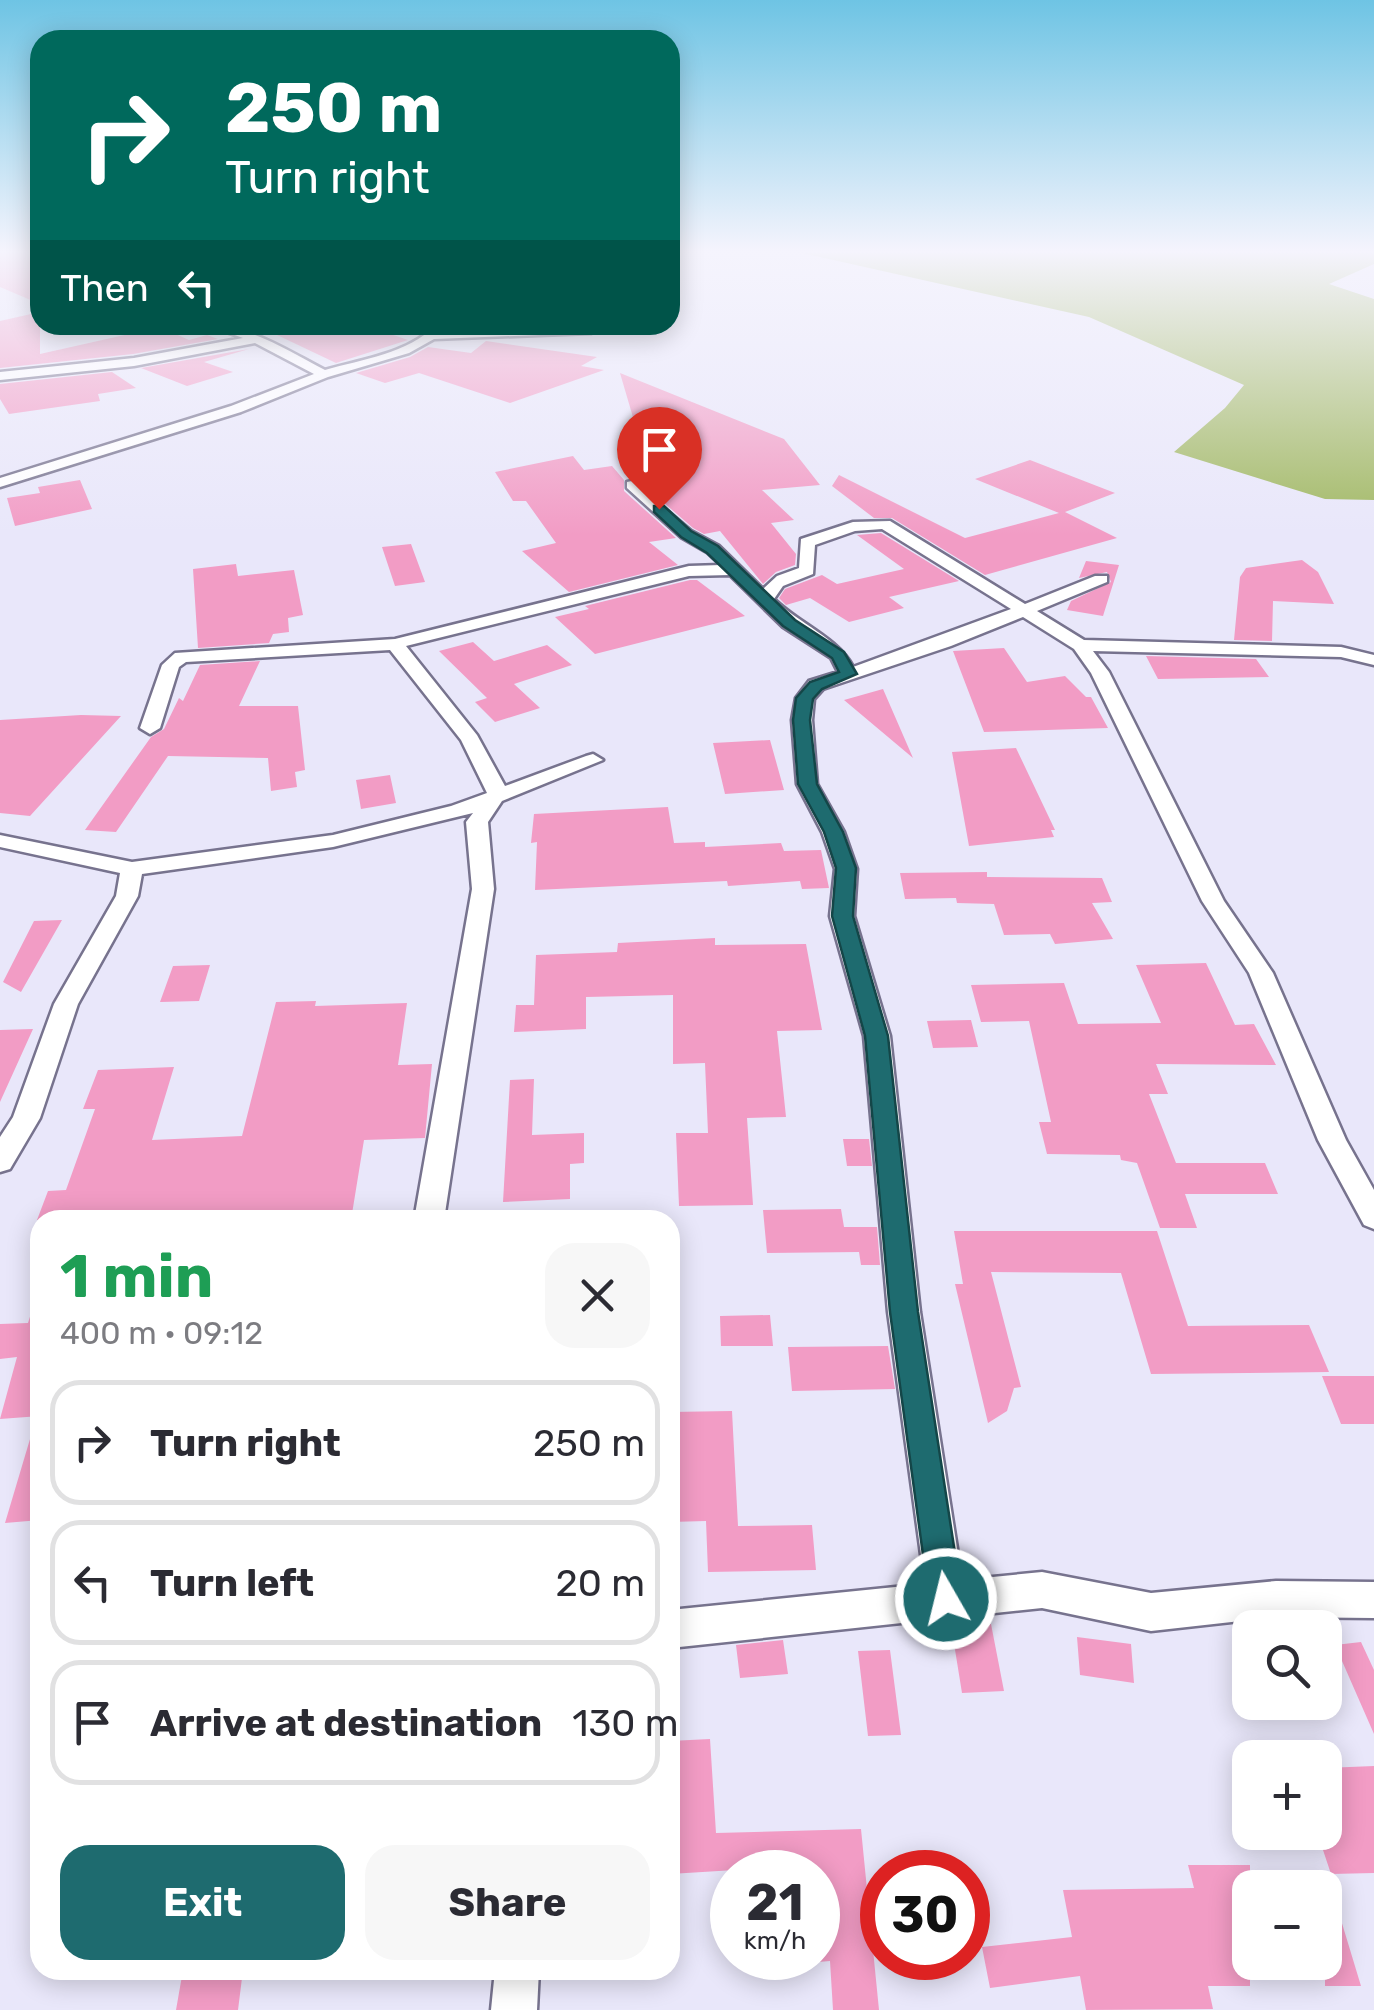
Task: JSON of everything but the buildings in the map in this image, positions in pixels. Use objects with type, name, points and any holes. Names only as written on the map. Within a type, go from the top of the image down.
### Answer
[{"type":"street","points":[[0,376],[134,362],[215,347]]},
{"type":"street","points":[[272,347],[324,374]]},
{"type":"street","points":[[0,483],[236,409],[324,374],[391,356],[407,347]]},
{"type":"street","points":[[632,485],[767,598],[789,623],[838,655],[848,674]]},
{"type":"street","points":[[767,598],[770,587],[780,580],[807,571],[807,542],[875,523],[885,524],[1080,645],[1100,672],[1212,902],[1261,974],[1332,1140],[1374,1217]]},
{"type":"street","points":[[150,728],[172,665],[181,657],[395,644],[724,563]]},
{"type":"street","points":[[946,1599],[904,1312],[877,1036],[842,916],[846,868],[834,832],[807,784],[802,720],[805,698],[816,685],[945,642],[1101,579]]},
{"type":"street","points":[[395,644],[470,739],[498,793]]},
{"type":"street","points":[[1080,645],[1324,652],[1372,659]]},
{"type":"street","points":[[0,841],[132,868],[333,841],[458,811],[593,760]]},
{"type":"street","points":[[431,1210],[483,889],[477,822],[498,793]]},
{"type":"street","points":[[0,1161],[26,1118],[66,1004],[127,896],[132,868]]},
{"type":"street","points":[[680,1628],[1042,1590],[1151,1612],[1276,1599],[1374,1600]]},
{"type":"street","points":[[514,2010],[516,1980]]},
{"type":"green space","points":[[1157,347],[1374,347],[1374,500],[1325,499],[1174,452],[1225,408],[1244,385]]},
{"type":"route","points":[[659,509],[767,598],[789,623],[838,655],[848,674],[816,685],[805,698],[802,720],[807,784],[834,832],[846,868],[842,916],[877,1036],[904,1312],[946,1599]]}]
